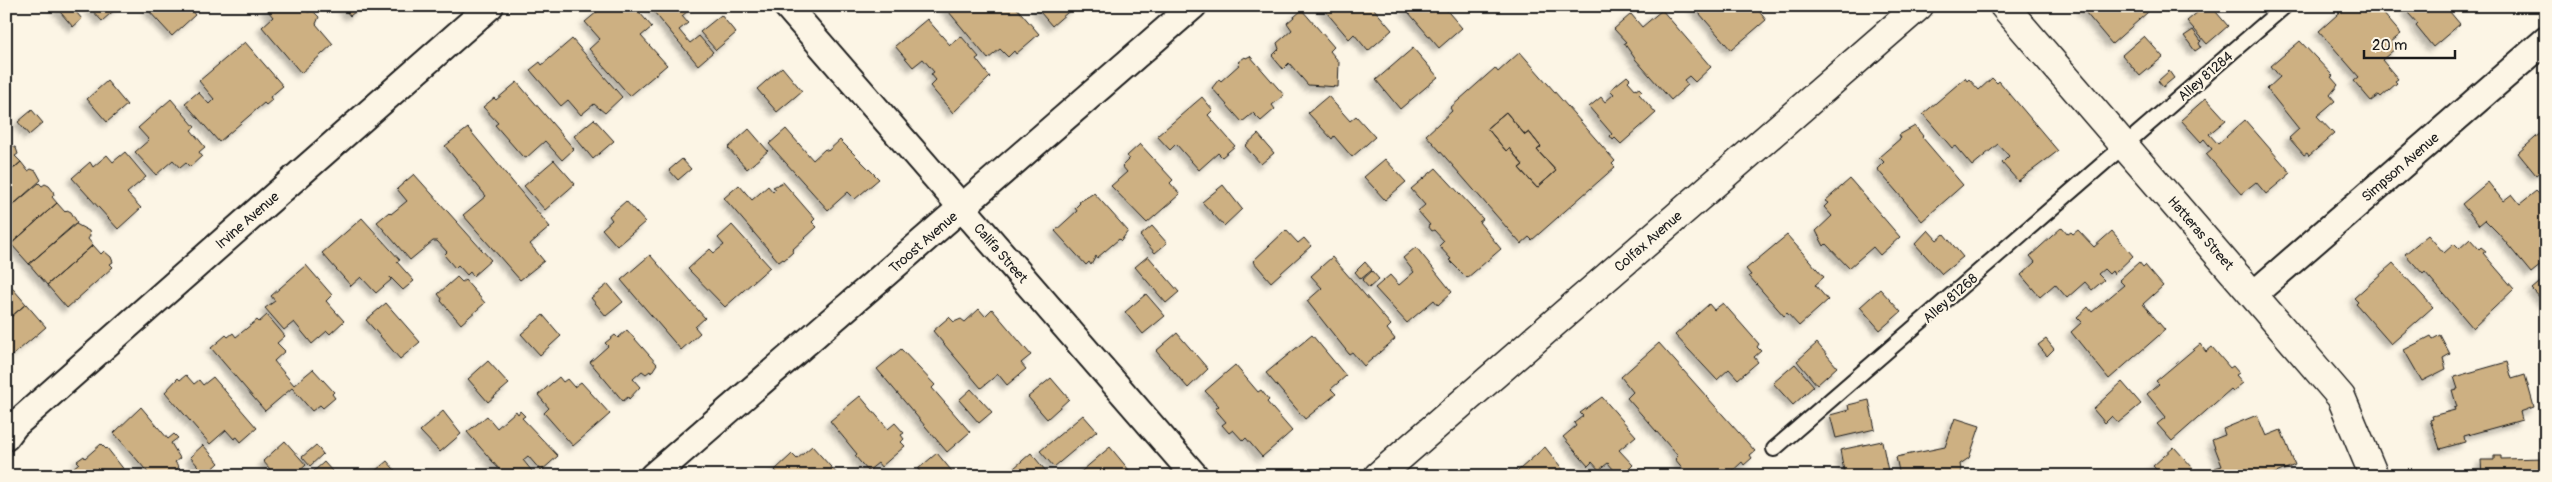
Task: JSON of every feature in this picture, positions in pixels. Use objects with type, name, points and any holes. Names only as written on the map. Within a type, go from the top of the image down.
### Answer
[{"type":"main road","name":"Colfax Avenue","points":[[1378,476],[1919,6]]},
{"type":"main road","name":"Hatteras Street","points":[[2004,6],[2341,397],[2374,476]]},
{"type":"street","name":"Irvine Avenue","points":[[6,437],[15,425],[490,6]]},
{"type":"street","name":"Califa Street","points":[[787,6],[1195,476]]},
{"type":"street","name":"Troost Avenue","points":[[653,476],[1193,6]]},
{"type":"street","name":"Simpson Avenue","points":[[2254,294],[2546,40]]},
{"type":"lane","name":"Alley 81284","points":[[2126,146],[2285,6]]},
{"type":"lane","name":"Alley 81268","points":[[1774,449],[2126,146]]},
{"type":"building","points":[[55,6],[71,6],[82,19],[73,27]]},
{"type":"building","points":[[88,6],[119,6],[102,21]]},
{"type":"building","points":[[151,6],[188,6],[195,15],[172,36],[147,9]]},
{"type":"building","points":[[264,6],[297,6],[308,12],[313,11],[319,17],[316,24],[333,44],[301,73],[262,27],[273,17]]},
{"type":"building","points":[[342,6],[362,6],[350,16]]},
{"type":"building","points":[[604,6],[634,6],[652,27],[641,36],[667,65],[630,96],[589,49],[600,39],[585,22]]},
{"type":"building","points":[[649,6],[694,6],[682,16],[688,23],[679,30],[690,43],[699,36],[713,52],[698,65]]},
{"type":"building","points":[[944,6],[1015,6],[1039,34],[1016,54],[1014,51],[1008,57],[1000,49],[988,59]]},
{"type":"building","points":[[1035,6],[1075,6],[1052,26]]},
{"type":"building","points":[[1321,6],[1378,6],[1374,9],[1392,30],[1368,51],[1354,34],[1349,39]]},
{"type":"building","points":[[1403,6],[1443,6],[1462,28],[1439,48]]},
{"type":"building","points":[[1693,6],[1755,6],[1766,20],[1731,50]]},
{"type":"building","points":[[2080,6],[2143,6],[2148,12],[2112,44]]},
{"type":"building","points":[[2205,6],[2211,6],[2228,26],[2207,44],[2187,21]]},
{"type":"building","points":[[2347,6],[2377,6],[2401,34],[2391,42],[2396,48],[2382,60],[2398,79],[2395,81],[2397,83],[2381,97],[2379,95],[2371,101],[2354,81],[2359,77],[2319,31]]},
{"type":"building","points":[[2405,6],[2445,6],[2460,24],[2433,47],[2416,26],[2418,24],[2408,13],[2410,11]]},
{"type":"building","points":[[1302,10],[1334,47],[1330,51],[1339,62],[1338,87],[1308,85],[1289,63],[1283,69],[1272,56],[1279,49],[1277,43],[1292,30],[1287,23]]},
{"type":"building","points":[[1662,10],[1711,67],[1695,82],[1689,76],[1684,80],[1688,85],[1671,100],[1636,60],[1624,43],[1626,42],[1614,29],[1631,14],[1642,27]]},
{"type":"building","points":[[721,15],[736,33],[716,50],[700,32]]},
{"type":"building","points":[[927,19],[950,45],[961,36],[979,57],[976,59],[990,77],[953,113],[930,86],[936,80],[931,74],[934,72],[923,59],[913,67],[895,46]]},
{"type":"building","points":[[2193,30],[2201,41],[2199,43],[2201,47],[2195,51],[2184,36]]},
{"type":"building","points":[[2144,36],[2163,57],[2140,76],[2122,55]]},
{"type":"building","points":[[572,39],[622,97],[605,113],[594,104],[581,115],[568,100],[561,106],[530,70],[540,62],[542,65]]},
{"type":"building","points":[[2300,41],[2333,76],[2331,77],[2338,85],[2330,95],[2335,101],[2317,116],[2334,134],[2309,156],[2307,153],[2304,155],[2289,138],[2299,129],[2267,89],[2280,77],[2271,66]]},
{"type":"building","points":[[245,42],[283,86],[270,97],[272,100],[266,105],[264,103],[219,142],[185,103],[198,92],[209,104],[214,99],[199,81]]},
{"type":"building","points":[[1413,48],[1438,77],[1400,109],[1376,80]]},
{"type":"building","points":[[1520,52],[1615,161],[1612,164],[1615,167],[1532,240],[1529,237],[1521,244],[1426,135],[1452,111],[1450,108],[1495,68],[1498,72]],"holes":[[[1506,112],[1525,135],[1529,132],[1541,147],[1537,150],[1556,171],[1537,188],[1519,168],[1523,165],[1509,148],[1506,151],[1487,128]]]},
{"type":"building","points":[[1250,56],[1284,95],[1272,105],[1275,109],[1261,121],[1253,113],[1242,122],[1212,88],[1219,79],[1221,81],[1240,64],[1238,62]]},
{"type":"building","points":[[782,67],[802,91],[777,112],[757,89]]},
{"type":"building","points":[[2169,71],[2174,78],[2163,87],[2158,81]]},
{"type":"building","points":[[1627,76],[1630,79],[1628,81],[1636,90],[1639,88],[1642,91],[1639,94],[1656,113],[1621,144],[1615,138],[1613,140],[1610,136],[1612,134],[1589,107],[1601,97],[1605,102],[1614,94],[1610,90]]},
{"type":"building","points":[[1965,78],[1967,81],[1969,79],[1979,90],[1992,78],[1997,83],[1999,81],[2058,151],[2018,181],[2002,163],[2009,156],[1998,144],[1972,166],[1955,146],[1952,148],[1923,114]]},
{"type":"building","points":[[107,81],[127,105],[107,122],[87,99]]},
{"type":"building","points":[[517,82],[574,149],[562,160],[545,141],[526,158],[522,156],[495,125],[498,123],[483,107],[494,98],[496,100]]},
{"type":"building","points":[[1328,96],[1350,121],[1356,116],[1375,137],[1352,157],[1334,136],[1332,139],[1308,113]]},
{"type":"building","points":[[1202,97],[1213,110],[1208,115],[1235,146],[1222,157],[1218,153],[1199,170],[1176,144],[1170,150],[1157,136]]},
{"type":"building","points":[[2206,98],[2226,120],[2209,134],[2218,144],[2245,120],[2291,173],[2266,194],[2256,182],[2241,194],[2206,154],[2212,149],[2204,139],[2201,142],[2181,120]]},
{"type":"building","points":[[171,99],[195,127],[191,130],[205,147],[199,152],[202,156],[190,167],[186,163],[180,168],[173,160],[156,175],[135,152],[149,140],[138,128]]},
{"type":"building","points":[[32,110],[43,123],[29,135],[18,122]]},
{"type":"building","points":[[1506,112],[1525,135],[1529,132],[1541,147],[1537,150],[1556,171],[1537,188],[1519,168],[1523,165],[1509,148],[1506,151],[1487,128]]},
{"type":"building","points":[[594,119],[614,141],[593,159],[574,136]]},
{"type":"building","points":[[1915,126],[1922,137],[1963,185],[1922,221],[1877,169],[1884,162],[1879,157],[1901,138],[1899,135]]},
{"type":"building","points":[[468,128],[550,227],[530,244],[544,261],[520,280],[463,215],[486,196],[445,146]]},
{"type":"building","points":[[749,129],[768,151],[747,169],[728,148]]},
{"type":"building","points":[[786,129],[813,160],[825,149],[828,151],[840,140],[879,179],[855,199],[848,192],[828,210],[769,144]]},
{"type":"building","points":[[2543,131],[2546,135],[2546,173],[2542,170],[2536,175],[2518,153]]},
{"type":"building","points":[[1258,134],[1274,153],[1261,164],[1245,146]]},
{"type":"building","points":[[8,143],[16,148],[18,154],[15,156],[21,162],[6,175],[6,145]]},
{"type":"building","points":[[1140,144],[1173,180],[1170,183],[1180,194],[1147,223],[1111,186],[1127,172],[1122,166],[1129,159],[1127,156]]},
{"type":"building","points":[[125,152],[146,177],[127,193],[141,208],[118,229],[72,178],[90,162],[93,167],[107,155],[113,162]]},
{"type":"building","points":[[682,159],[691,169],[678,180],[669,170]]},
{"type":"building","points":[[1385,159],[1406,182],[1385,200],[1364,177]]},
{"type":"building","points":[[554,160],[575,184],[545,210],[524,186]]},
{"type":"building","points":[[21,162],[28,171],[31,169],[36,171],[41,180],[6,211],[6,175]]},
{"type":"building","points":[[1436,168],[1483,219],[1479,222],[1501,249],[1467,278],[1449,260],[1451,259],[1439,246],[1444,241],[1434,230],[1432,231],[1428,226],[1430,225],[1418,211],[1425,205],[1411,189]]},
{"type":"building","points":[[414,174],[491,260],[473,276],[470,272],[467,275],[458,265],[455,268],[444,255],[447,252],[437,241],[433,241],[410,260],[377,222],[407,201],[397,189]]},
{"type":"building","points":[[1850,179],[1900,237],[1880,255],[1873,247],[1849,268],[1826,244],[1824,246],[1816,231],[1832,216],[1824,207],[1828,203],[1825,201]]},
{"type":"building","points":[[783,182],[815,219],[812,222],[817,227],[792,250],[793,252],[779,262],[724,198],[739,185],[752,200],[768,186],[773,192],[776,189],[773,187]]},
{"type":"building","points":[[2488,182],[2503,201],[2512,194],[2520,204],[2536,191],[2543,198],[2546,197],[2546,261],[2531,273],[2485,220],[2479,225],[2462,204]]},
{"type":"building","points":[[39,183],[42,186],[45,184],[49,186],[53,191],[54,195],[52,197],[57,203],[11,244],[6,238],[6,211]]},
{"type":"building","points":[[1223,185],[1242,209],[1224,226],[1202,202]]},
{"type":"building","points":[[1094,193],[1128,231],[1121,241],[1119,239],[1097,258],[1096,256],[1091,265],[1089,262],[1086,265],[1055,231],[1077,211],[1075,208],[1079,202]]},
{"type":"building","points":[[626,201],[645,222],[617,246],[602,229],[612,220],[609,216]]},
{"type":"building","points":[[57,203],[65,212],[67,210],[71,212],[77,222],[29,264],[11,244]]},
{"type":"building","points":[[362,218],[400,260],[397,262],[414,281],[403,290],[390,277],[391,280],[376,293],[361,277],[351,286],[322,253]]},
{"type":"building","points":[[76,224],[89,231],[90,236],[88,239],[93,245],[47,285],[29,264]]},
{"type":"building","points":[[732,225],[770,267],[725,307],[688,269],[710,249],[714,253],[724,245],[718,238]]},
{"type":"building","points":[[1152,226],[1167,243],[1155,253],[1140,236]]},
{"type":"building","points":[[2062,227],[2068,234],[2071,232],[2073,234],[2078,230],[2094,247],[2112,231],[2133,256],[2114,274],[2112,271],[2109,274],[2104,269],[2098,274],[2104,280],[2092,290],[2085,282],[2067,298],[2055,284],[2040,297],[2021,275],[2035,262],[2030,256]]},
{"type":"building","points":[[1286,230],[1298,243],[1304,238],[1311,246],[1271,282],[1253,261]]},
{"type":"building","points":[[1928,230],[1937,240],[1944,234],[1963,257],[1942,274],[1915,244]]},
{"type":"building","points":[[1787,235],[1824,277],[1815,285],[1828,300],[1799,326],[1787,313],[1784,316],[1749,276],[1751,275],[1746,269]]},
{"type":"building","points":[[2428,235],[2444,253],[2454,244],[2459,249],[2470,239],[2479,249],[2481,247],[2486,251],[2483,253],[2514,289],[2473,328],[2425,272],[2423,274],[2405,254]]},
{"type":"building","points":[[93,245],[101,254],[104,251],[111,257],[113,262],[110,264],[113,267],[67,308],[47,285]]},
{"type":"building","points":[[1416,247],[1452,292],[1438,305],[1434,300],[1407,323],[1375,288],[1390,275],[1399,285],[1414,272],[1403,258]]},
{"type":"building","points":[[650,255],[705,318],[695,327],[700,333],[681,350],[621,280]]},
{"type":"building","points":[[1148,256],[1179,292],[1166,303],[1135,267]]},
{"type":"building","points":[[1332,257],[1391,325],[1387,329],[1395,339],[1364,366],[1352,352],[1349,354],[1307,301],[1322,288],[1311,276]]},
{"type":"building","points":[[1365,262],[1372,270],[1361,279],[1355,272]]},
{"type":"building","points":[[2139,262],[2143,267],[2145,265],[2163,286],[2143,304],[2165,330],[2109,379],[2071,332],[2082,322],[2077,317],[2088,307],[2092,312],[2124,285],[2119,280]]},
{"type":"building","points":[[2393,263],[2433,307],[2391,344],[2356,304],[2358,302],[2354,298]]},
{"type":"building","points":[[306,265],[332,295],[326,301],[344,321],[330,334],[327,331],[312,344],[294,322],[284,330],[265,308],[275,301],[271,296]]},
{"type":"building","points":[[1372,271],[1379,279],[1369,288],[1362,280]]},
{"type":"building","points":[[457,277],[462,282],[465,280],[485,303],[461,324],[441,301],[442,299],[438,294]]},
{"type":"building","points":[[2546,277],[2546,304],[2532,289]]},
{"type":"building","points":[[8,283],[26,304],[6,321],[6,284]]},
{"type":"building","points":[[608,284],[623,302],[606,316],[591,298]]},
{"type":"building","points":[[1880,289],[1901,312],[1880,330],[1860,307]]},
{"type":"building","points":[[1146,294],[1165,316],[1143,334],[1125,312]]},
{"type":"building","points":[[386,303],[420,342],[400,359],[366,320]]},
{"type":"building","points":[[1723,303],[1759,344],[1757,347],[1761,351],[1754,357],[1758,362],[1738,379],[1729,369],[1717,380],[1675,335],[1709,304],[1714,310]]},
{"type":"building","points":[[26,304],[46,327],[6,361],[6,321]]},
{"type":"building","points":[[979,309],[985,316],[992,309],[1031,355],[1021,363],[1026,369],[1007,385],[998,374],[981,388],[933,331],[949,317],[954,322],[961,319],[965,322]]},
{"type":"building","points":[[267,315],[285,336],[277,343],[285,351],[274,361],[294,385],[313,369],[334,392],[332,394],[335,398],[323,408],[320,405],[312,411],[292,388],[265,411],[211,348],[226,335],[228,337],[233,333],[236,337],[257,320],[259,322]]},
{"type":"building","points":[[543,315],[561,336],[540,355],[521,334]]},
{"type":"building","points":[[627,330],[657,364],[651,373],[650,371],[646,374],[642,371],[633,379],[640,387],[629,399],[628,397],[623,401],[590,362],[608,346],[605,343],[615,335],[618,338]]},
{"type":"building","points":[[1177,333],[1208,369],[1188,388],[1156,351]]},
{"type":"building","points":[[1312,335],[1346,376],[1331,389],[1336,394],[1305,419],[1266,373]]},
{"type":"building","points":[[2440,335],[2450,354],[2443,358],[2446,369],[2422,381],[2404,350],[2431,336],[2433,339]]},
{"type":"building","points":[[2046,339],[2054,349],[2047,356],[2038,345]]},
{"type":"building","points":[[1659,343],[1755,451],[1750,455],[1752,458],[1744,465],[1742,462],[1727,476],[1689,476],[1675,459],[1678,456],[1627,398],[1633,392],[1621,377]]},
{"type":"building","points":[[1817,343],[1837,367],[1817,385],[1797,361]]},
{"type":"building","points":[[2200,344],[2206,352],[2212,347],[2230,368],[2233,366],[2239,373],[2236,375],[2243,383],[2233,391],[2231,389],[2172,441],[2157,424],[2166,417],[2147,394],[2159,384],[2156,381]]},
{"type":"building","points":[[901,349],[935,385],[932,388],[970,432],[947,452],[877,369]]},
{"type":"building","points":[[488,361],[509,384],[488,402],[468,379]]},
{"type":"building","points":[[2507,362],[2512,379],[2525,375],[2534,407],[2520,412],[2522,420],[2464,436],[2465,442],[2440,449],[2430,420],[2433,419],[2432,416],[2455,410],[2454,408],[2457,407],[2452,390],[2458,389],[2454,377]]},
{"type":"building","points":[[1795,364],[1814,386],[1793,405],[1773,383]]},
{"type":"building","points":[[1235,365],[1258,392],[1261,390],[1269,400],[1267,402],[1292,431],[1262,457],[1246,438],[1243,441],[1233,430],[1229,433],[1222,425],[1226,422],[1215,409],[1219,406],[1205,391]]},
{"type":"building","points":[[186,375],[194,384],[199,380],[203,385],[213,377],[257,428],[241,442],[237,437],[234,439],[226,430],[210,444],[165,392],[178,378],[180,380]]},
{"type":"building","points":[[559,377],[563,382],[567,379],[574,387],[581,382],[610,414],[573,446],[544,413],[549,408],[538,395]]},
{"type":"building","points":[[1051,378],[1069,399],[1047,419],[1028,397]]},
{"type":"building","points":[[2122,382],[2141,404],[2118,423],[2112,416],[2105,423],[2093,409]]},
{"type":"building","points":[[971,389],[992,412],[979,423],[959,400]]},
{"type":"building","points":[[860,396],[888,429],[895,423],[904,433],[901,435],[904,439],[901,442],[905,446],[881,467],[878,463],[868,471],[855,456],[857,454],[830,421]]},
{"type":"building","points":[[1602,397],[1636,436],[1619,450],[1633,465],[1622,476],[1619,476],[1608,463],[1599,470],[1592,462],[1588,466],[1563,437],[1576,426],[1574,423],[1583,416],[1580,413]]},
{"type":"building","points":[[1869,400],[1875,429],[1836,438],[1830,415],[1849,410],[1848,405]]},
{"type":"building","points":[[141,407],[168,439],[174,434],[178,438],[171,443],[180,458],[175,462],[179,467],[170,476],[151,476],[114,433]]},
{"type":"building","points":[[443,411],[461,434],[440,452],[420,431]]},
{"type":"building","points":[[516,411],[518,414],[520,411],[525,416],[522,418],[558,456],[541,471],[528,456],[523,460],[536,476],[505,476],[467,432],[487,416],[497,428]]},
{"type":"building","points":[[1083,415],[1097,431],[1054,467],[1040,451]]},
{"type":"building","points":[[2257,415],[2266,436],[2281,430],[2295,465],[2269,476],[2218,476],[2215,468],[2222,466],[2212,440],[2225,435],[2223,429]]},
{"type":"building","points":[[1955,418],[1980,426],[1969,458],[1960,464],[1962,476],[1900,476],[1896,457],[1945,447]]},
{"type":"building","points":[[285,441],[306,465],[294,476],[276,476],[263,461]]},
{"type":"building","points":[[1882,441],[1889,476],[1845,476],[1840,450]]},
{"type":"building","points":[[101,444],[107,448],[129,476],[77,476],[72,469],[79,463],[77,461],[84,456],[85,458]]},
{"type":"building","points":[[203,445],[219,463],[206,475],[190,457]]},
{"type":"building","points":[[316,445],[323,454],[310,466],[302,457]]},
{"type":"building","points":[[812,446],[839,476],[780,476],[775,470],[792,454],[797,459]]},
{"type":"building","points":[[1110,447],[1134,476],[1076,476]]},
{"type":"building","points":[[1545,447],[1568,476],[1512,476]]},
{"type":"building","points":[[2174,447],[2193,468],[2184,476],[2162,476],[2153,466]]},
{"type":"building","points":[[937,453],[954,476],[923,476],[918,469]]},
{"type":"building","points":[[1031,453],[1050,476],[1005,476]]},
{"type":"building","points":[[2494,456],[2501,456],[2501,459],[2546,458],[2546,476],[2482,476],[2481,460],[2494,460]]},
{"type":"building","points":[[387,461],[400,476],[369,476]]},
{"type":"building","points":[[324,462],[332,471],[327,476],[318,476],[314,471]]}]
